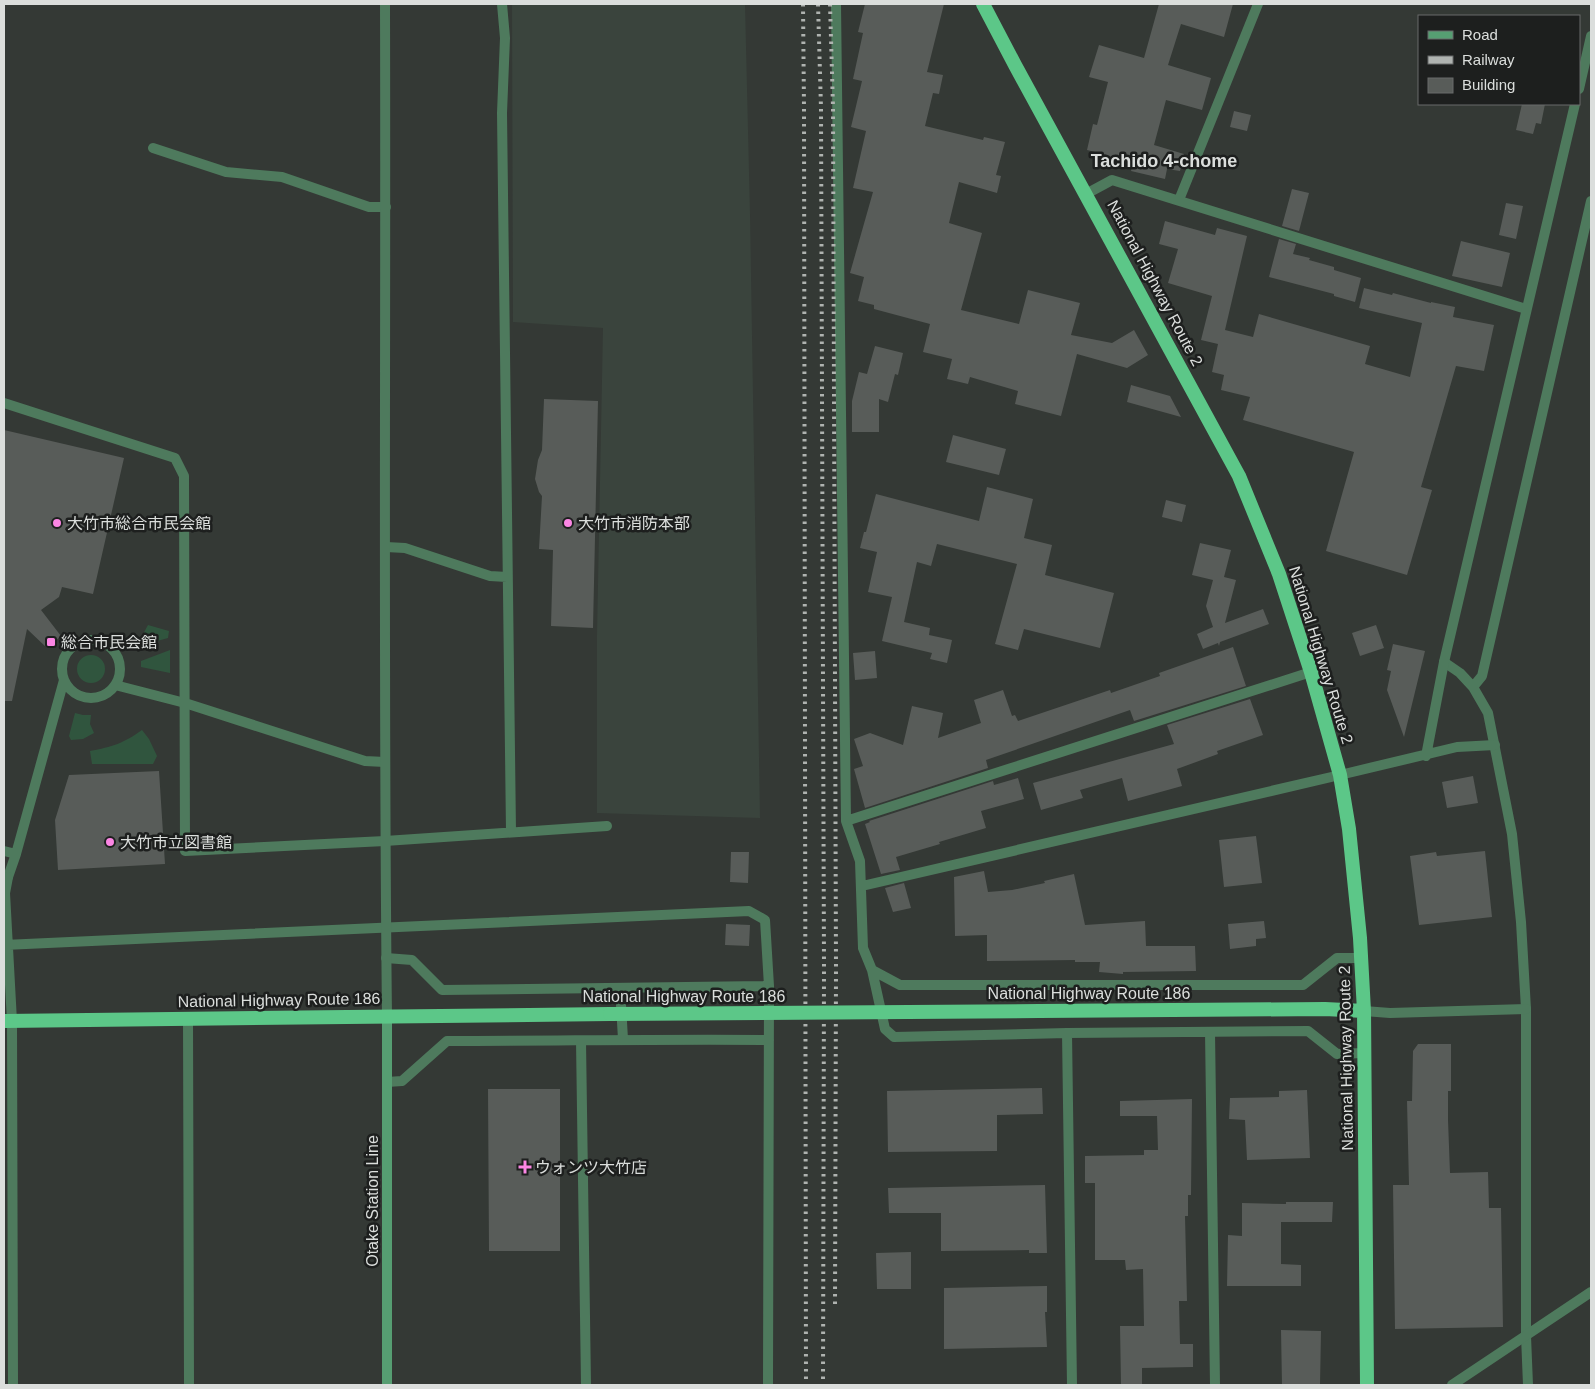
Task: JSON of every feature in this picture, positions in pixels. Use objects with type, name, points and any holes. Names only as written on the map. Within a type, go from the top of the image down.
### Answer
[{"type":"highway","name":"National Highway Route 2","points":[[983,4],[1239,476],[1279,574],[1311,672],[1340,775],[1349,829],[1362,958],[1368,1385]]},
{"type":"highway","name":"National Highway Route 186","points":[[8,1022],[188,1018],[610,1014],[1325,1009],[1364,1011]]},
{"type":"main road","name":"Otake Station Line","points":[[387,1016],[387,1385]]},
{"type":"street","points":[[385,4],[384,473],[386,547],[385,841],[387,1016]]},
{"type":"street","points":[[502,4],[504,38],[502,113],[507,576],[512,832]]},
{"type":"street","points":[[836,4],[846,821],[860,861],[863,948],[872,970],[885,1029],[894,1037],[1066,1033],[1308,1031],[1337,1054],[1363,1053]]},
{"type":"street","points":[[1179,200],[1258,4]]},
{"type":"street","points":[[1580,84],[1591,36]]},
{"type":"street","points":[[1426,756],[1444,662],[1575,105]]},
{"type":"street","points":[[153,148],[226,172],[282,177],[369,207],[386,207]]},
{"type":"street","points":[[1086,194],[1112,180],[1526,309]]},
{"type":"street","points":[[1473,687],[1482,676],[1591,201]]},
{"type":"street","points":[[4,403],[175,458],[184,476],[186,851],[385,841],[607,826]]},
{"type":"street","points":[[386,547],[406,548],[490,576],[507,576]]},
{"type":"street","points":[[92,640],[103,643],[112,649],[118,658],[120,670],[118,681],[115,685],[112,690],[102,696],[91,698],[80,696],[70,690],[64,680],[62,669],[64,658],[80,642],[92,640]]},
{"type":"street","points":[[1444,662],[1460,673],[1473,687],[1488,713],[1512,834],[1521,922],[1526,1009],[1526,1336],[1528,1385]]},
{"type":"street","points":[[846,821],[1311,672]]},
{"type":"street","points":[[13,1385],[5,893],[64,680]]},
{"type":"street","points":[[115,685],[185,703],[365,761],[385,762]]},
{"type":"street","points":[[862,886],[1457,748],[1494,745]]},
{"type":"street","points":[[4,851],[16,854]]},
{"type":"street","points":[[6,945],[750,911],[765,920],[769,986],[768,1385]]},
{"type":"street","points":[[386,958],[412,960],[442,990],[769,986]]},
{"type":"street","points":[[872,970],[900,985],[1303,985],[1337,958],[1362,958]]},
{"type":"street","points":[[620,988],[623,1039]]},
{"type":"street","points":[[1364,1011],[1390,1013],[1526,1009]]},
{"type":"street","points":[[188,1018],[189,1385]]},
{"type":"street","points":[[1210,1032],[1215,1385]]},
{"type":"street","points":[[1066,1033],[1072,1385]]},
{"type":"street","points":[[387,1082],[402,1081],[447,1041],[768,1040]]},
{"type":"street","points":[[581,1041],[586,1385]]},
{"type":"street","points":[[1452,1385],[1591,1292]]},
{"type":"shaded area","points":[[512,4],[745,4],[760,818],[597,813],[597,636],[603,328],[513,322]]},
{"type":"green space","points":[[148,625],[169,631],[168,638],[136,647]]},
{"type":"green space","points":[[170,650],[170,673],[141,667],[141,661]]},
{"type":"green space","points":[[91,655],[101,659],[105,669],[101,679],[91,683],[81,679],[77,669],[81,659]]},
{"type":"green space","points":[[75,713],[91,715],[90,724],[94,733],[83,739],[71,740],[69,736]]},
{"type":"green space","points":[[142,730],[149,739],[157,756],[153,764],[92,764],[90,751],[118,744]]},
{"type":"building","points":[[865,4],[944,4],[927,72],[943,75],[939,94],[933,93],[925,126],[983,140],[984,137],[1005,142],[996,175],[1001,176],[997,193],[959,182],[949,223],[982,233],[961,310],[1019,324],[1028,290],[1080,303],[1071,335],[1112,343],[1134,330],[1148,355],[1127,368],[1077,354],[1061,416],[1015,404],[1018,391],[970,377],[968,384],[947,379],[952,359],[923,352],[930,324],[874,309],[874,305],[858,301],[864,277],[850,273],[873,192],[853,188],[866,131],[851,127],[862,81],[853,79],[863,33],[858,32]]},
{"type":"building","points":[[1159,4],[1233,4],[1224,37],[1181,24],[1168,65],[1211,78],[1202,110],[1166,100],[1154,145],[1184,154],[1180,171],[1167,169],[1165,179],[1131,171],[1133,164],[1087,150],[1093,124],[1097,125],[1108,82],[1089,77],[1099,45],[1144,58]]},
{"type":"building","points":[[1522,105],[1545,105],[1541,124],[1536,123],[1533,134],[1516,130]]},
{"type":"building","points":[[1234,111],[1251,115],[1247,131],[1230,127]]},
{"type":"building","points":[[1292,189],[1309,193],[1299,231],[1282,226]]},
{"type":"building","points":[[1506,203],[1523,206],[1516,239],[1499,235]]},
{"type":"building","points":[[1165,221],[1215,235],[1217,228],[1247,236],[1225,330],[1253,337],[1259,314],[1370,346],[1365,364],[1410,377],[1422,323],[1359,308],[1364,288],[1455,307],[1453,317],[1494,325],[1484,371],[1456,366],[1421,487],[1432,490],[1407,575],[1326,551],[1354,452],[1243,420],[1250,397],[1221,390],[1224,375],[1212,372],[1218,344],[1201,340],[1212,296],[1168,283],[1178,249],[1159,244]]},
{"type":"building","points":[[1279,239],[1296,244],[1293,254],[1310,258],[1309,260],[1334,267],[1334,270],[1361,278],[1355,302],[1334,296],[1334,294],[1269,277]]},
{"type":"building","points":[[1461,241],[1510,253],[1502,287],[1452,276]]},
{"type":"building","points":[[875,346],[903,353],[898,375],[895,374],[888,402],[879,399],[879,432],[852,432],[852,401],[859,372],[867,374]]},
{"type":"building","points":[[1131,385],[1170,396],[1181,417],[1127,402]]},
{"type":"building","name":"大竹市消防本部","points":[[544,399],[598,401],[593,628],[551,626],[553,550],[539,549],[542,496],[535,479],[538,460],[542,450]]},
{"type":"building","name":"大竹市総合市民会館","points":[[4,430],[124,458],[93,594],[62,587],[59,597],[41,610],[61,636],[47,648],[27,629],[12,701],[4,701]]},
{"type":"building","points":[[953,435],[1006,449],[999,475],[946,462]]},
{"type":"building","points":[[987,487],[1033,499],[1024,538],[1052,545],[1045,575],[1114,593],[1100,648],[1024,629],[1018,650],[995,644],[1017,564],[937,544],[931,566],[917,562],[904,622],[930,628],[929,635],[952,640],[947,663],[930,659],[932,653],[882,641],[892,597],[868,592],[877,552],[860,548],[876,494],[979,521]]},
{"type":"building","points":[[1166,500],[1186,505],[1182,522],[1162,517]]},
{"type":"building","points":[[1200,543],[1231,550],[1224,577],[1236,580],[1225,623],[1263,609],[1269,624],[1220,642],[1219,646],[1218,643],[1203,649],[1197,634],[1213,627],[1206,606],[1213,580],[1192,575]]},
{"type":"building","points":[[1376,625],[1384,648],[1360,656],[1352,633]]},
{"type":"building","points":[[1393,644],[1425,651],[1404,737],[1387,690],[1391,671],[1387,670]]},
{"type":"building","points":[[1233,647],[1246,686],[1134,721],[1130,710],[986,760],[988,768],[865,808],[854,769],[863,766],[854,739],[870,733],[903,745],[912,706],[943,713],[938,738],[981,723],[974,700],[1003,690],[1012,716],[1015,715],[1018,721],[1110,690],[1111,693],[1160,676],[1159,673]]},
{"type":"building","points":[[875,651],[877,678],[855,680],[853,653]]},
{"type":"building","points":[[1250,699],[1263,735],[1217,751],[1218,754],[1177,769],[1182,786],[1128,801],[1122,778],[1080,790],[1083,798],[1041,810],[1033,783],[1174,744],[1167,725]]},
{"type":"building","name":"大竹市立図書館","points":[[159,771],[165,864],[58,870],[55,820],[69,775]]},
{"type":"building","points":[[1473,776],[1478,803],[1447,808],[1442,782]]},
{"type":"building","points":[[1018,778],[1024,799],[981,811],[986,828],[896,857],[900,870],[881,874],[865,824],[869,821],[993,781],[994,785]]},
{"type":"building","points":[[1256,836],[1262,883],[1224,887],[1219,840]]},
{"type":"building","points":[[1485,851],[1492,917],[1419,925],[1410,856],[1436,852],[1437,856]]},
{"type":"building","points":[[731,852],[749,852],[748,883],[730,882]]},
{"type":"building","points":[[984,871],[988,892],[1012,890],[1074,874],[1085,925],[1145,921],[1146,946],[1195,946],[1196,971],[1123,972],[1123,974],[1099,972],[1100,962],[1075,962],[1075,960],[987,961],[987,935],[955,936],[954,877]]},
{"type":"building","points":[[904,883],[911,908],[893,912],[885,888]]},
{"type":"building","points":[[1264,921],[1266,938],[1256,939],[1256,946],[1230,949],[1228,924]]},
{"type":"building","points":[[726,924],[750,925],[749,946],[725,945]]},
{"type":"building","points":[[1418,1044],[1451,1044],[1451,1091],[1448,1091],[1450,1173],[1488,1172],[1489,1208],[1501,1208],[1503,1327],[1395,1329],[1393,1185],[1409,1185],[1407,1101],[1412,1101],[1413,1051]]},
{"type":"building","points":[[1042,1088],[1043,1114],[997,1115],[997,1151],[888,1152],[887,1091]]},
{"type":"building","points":[[488,1089],[560,1089],[560,1251],[489,1251]]},
{"type":"building","points":[[1307,1090],[1310,1158],[1247,1160],[1245,1120],[1229,1119],[1230,1098],[1279,1097],[1279,1091]]},
{"type":"building","points":[[1192,1099],[1191,1195],[1188,1195],[1188,1216],[1185,1216],[1187,1301],[1179,1301],[1180,1344],[1193,1344],[1193,1367],[1142,1368],[1142,1385],[1121,1385],[1120,1326],[1144,1326],[1143,1269],[1126,1270],[1125,1260],[1095,1260],[1095,1183],[1085,1183],[1085,1156],[1144,1155],[1144,1150],[1158,1150],[1157,1116],[1120,1116],[1120,1101]]},
{"type":"building","points":[[1045,1185],[1047,1253],[1029,1253],[1029,1250],[941,1251],[941,1213],[889,1213],[888,1188]]},
{"type":"building","points":[[1286,1202],[1333,1202],[1332,1222],[1281,1222],[1281,1264],[1301,1265],[1301,1286],[1227,1286],[1228,1235],[1242,1236],[1242,1203],[1286,1204]]},
{"type":"building","points":[[911,1252],[911,1289],[877,1289],[876,1253]]},
{"type":"building","points":[[1047,1286],[1047,1312],[1045,1312],[1047,1347],[944,1349],[944,1288]]},
{"type":"building","points":[[1281,1330],[1321,1331],[1320,1385],[1282,1385]]},
{"type":"railway","points":[[803,4],[806,1385]]},
{"type":"railway","points":[[818,4],[821,108],[824,968],[823,1385]]},
{"type":"railway","points":[[830,4],[833,107],[836,968],[835,1306]]},
{"type":"place","name":"大竹市総合市民会館","points":[[57,523]]},
{"type":"place","name":"大竹市消防本部","points":[[568,523]]},
{"type":"place","name":"総合市民会館","points":[[51,642]]},
{"type":"place","name":"大竹市立図書館","points":[[110,842]]},
{"type":"place","name":"ウォンツ大竹店","points":[[525,1167]]},
{"type":"district","name":"Tachido 4-chome","points":[[1164,161]]}]
